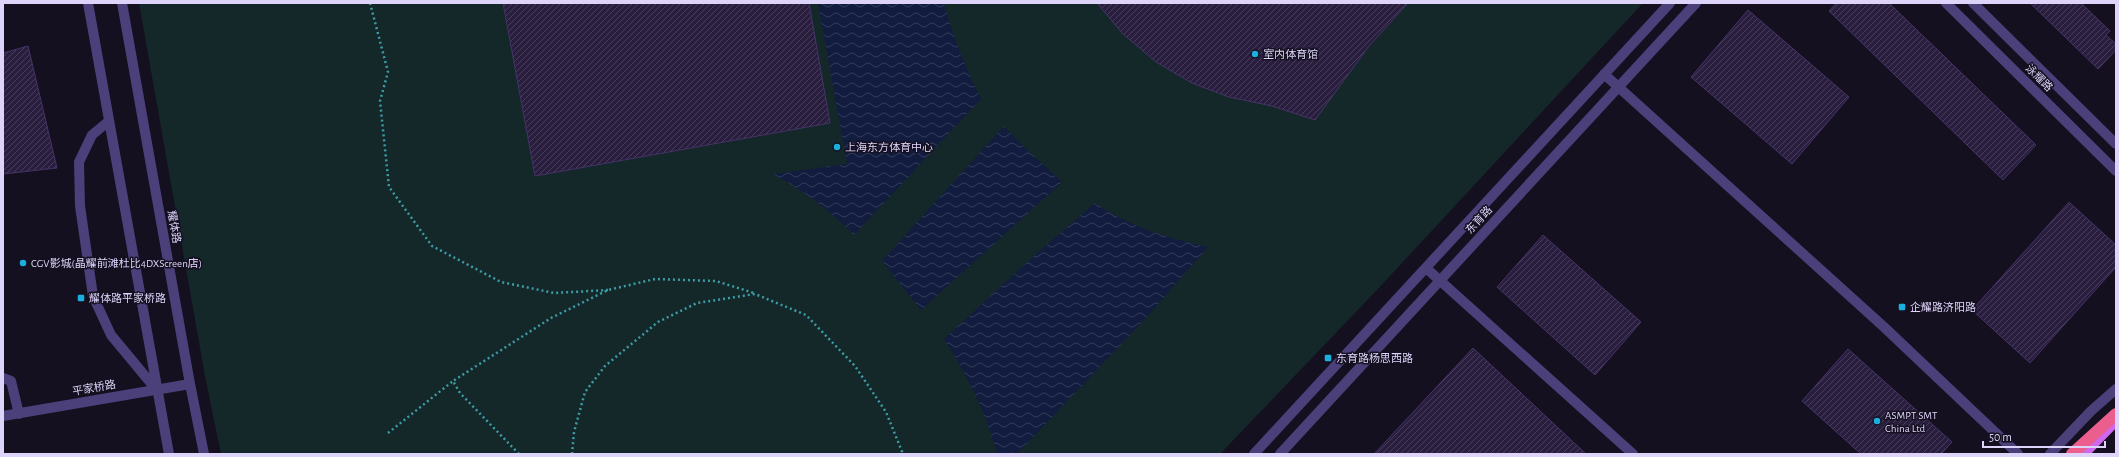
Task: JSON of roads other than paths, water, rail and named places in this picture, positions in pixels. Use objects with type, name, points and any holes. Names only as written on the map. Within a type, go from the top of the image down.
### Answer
[{"type":"highway","points":[[2072,454],[2116,414]]},
{"type":"main road","points":[[2084,454],[2116,421]]},
{"type":"street","points":[[88,3],[156,390],[169,454]]},
{"type":"street","name":"耀体路","points":[[122,3],[190,384],[204,454]]},
{"type":"street","name":"东育路","points":[[1260,452],[1426,268],[1670,3]]},
{"type":"street","name":"东育路","points":[[1280,454],[1696,3]]},
{"type":"street","name":"泳耀路","points":[[1946,3],[2116,171]]},
{"type":"street","name":"泳耀路","points":[[1973,3],[2116,144]]},
{"type":"street","points":[[1604,74],[1884,327],[2018,454]]},
{"type":"street","points":[[108,121],[92,135],[79,162],[80,206],[93,296],[112,335],[156,390]]},
{"type":"street","points":[[1426,268],[1441,279],[1634,454]]},
{"type":"street","points":[[3,378],[11,381],[19,414]]},
{"type":"street","name":"平家桥路","points":[[3,416],[190,384]]},
{"type":"street","points":[[2050,454],[2091,411],[2116,389]]},
{"type":"water","points":[[818,3],[944,3],[960,52],[981,99],[854,235],[836,217],[795,187],[773,174],[847,164]]},
{"type":"water","points":[[1004,126],[1024,147],[1062,182],[921,310],[882,261]]},
{"type":"water","points":[[1095,203],[1121,219],[1149,231],[1208,247],[1144,320],[1017,454],[997,454],[993,438],[975,394],[944,339],[1035,255]]},
{"type":"place","name":"室内体育馆","points":[[1255,54]]},
{"type":"place","name":"上海东方体育中心","points":[[837,147]]},
{"type":"place","name":"CGV影城(晶耀前滩杜比4DXScreen店)","points":[[23,263]]},
{"type":"place","name":"耀体路平家桥路","points":[[81,298]]},
{"type":"place","name":"企耀路济阳路","points":[[1902,307]]},
{"type":"place","name":"东育路杨思西路","points":[[1328,358]]},
{"type":"place","name":"ASMPT SMT China Ltd","points":[[1877,421]]}]
